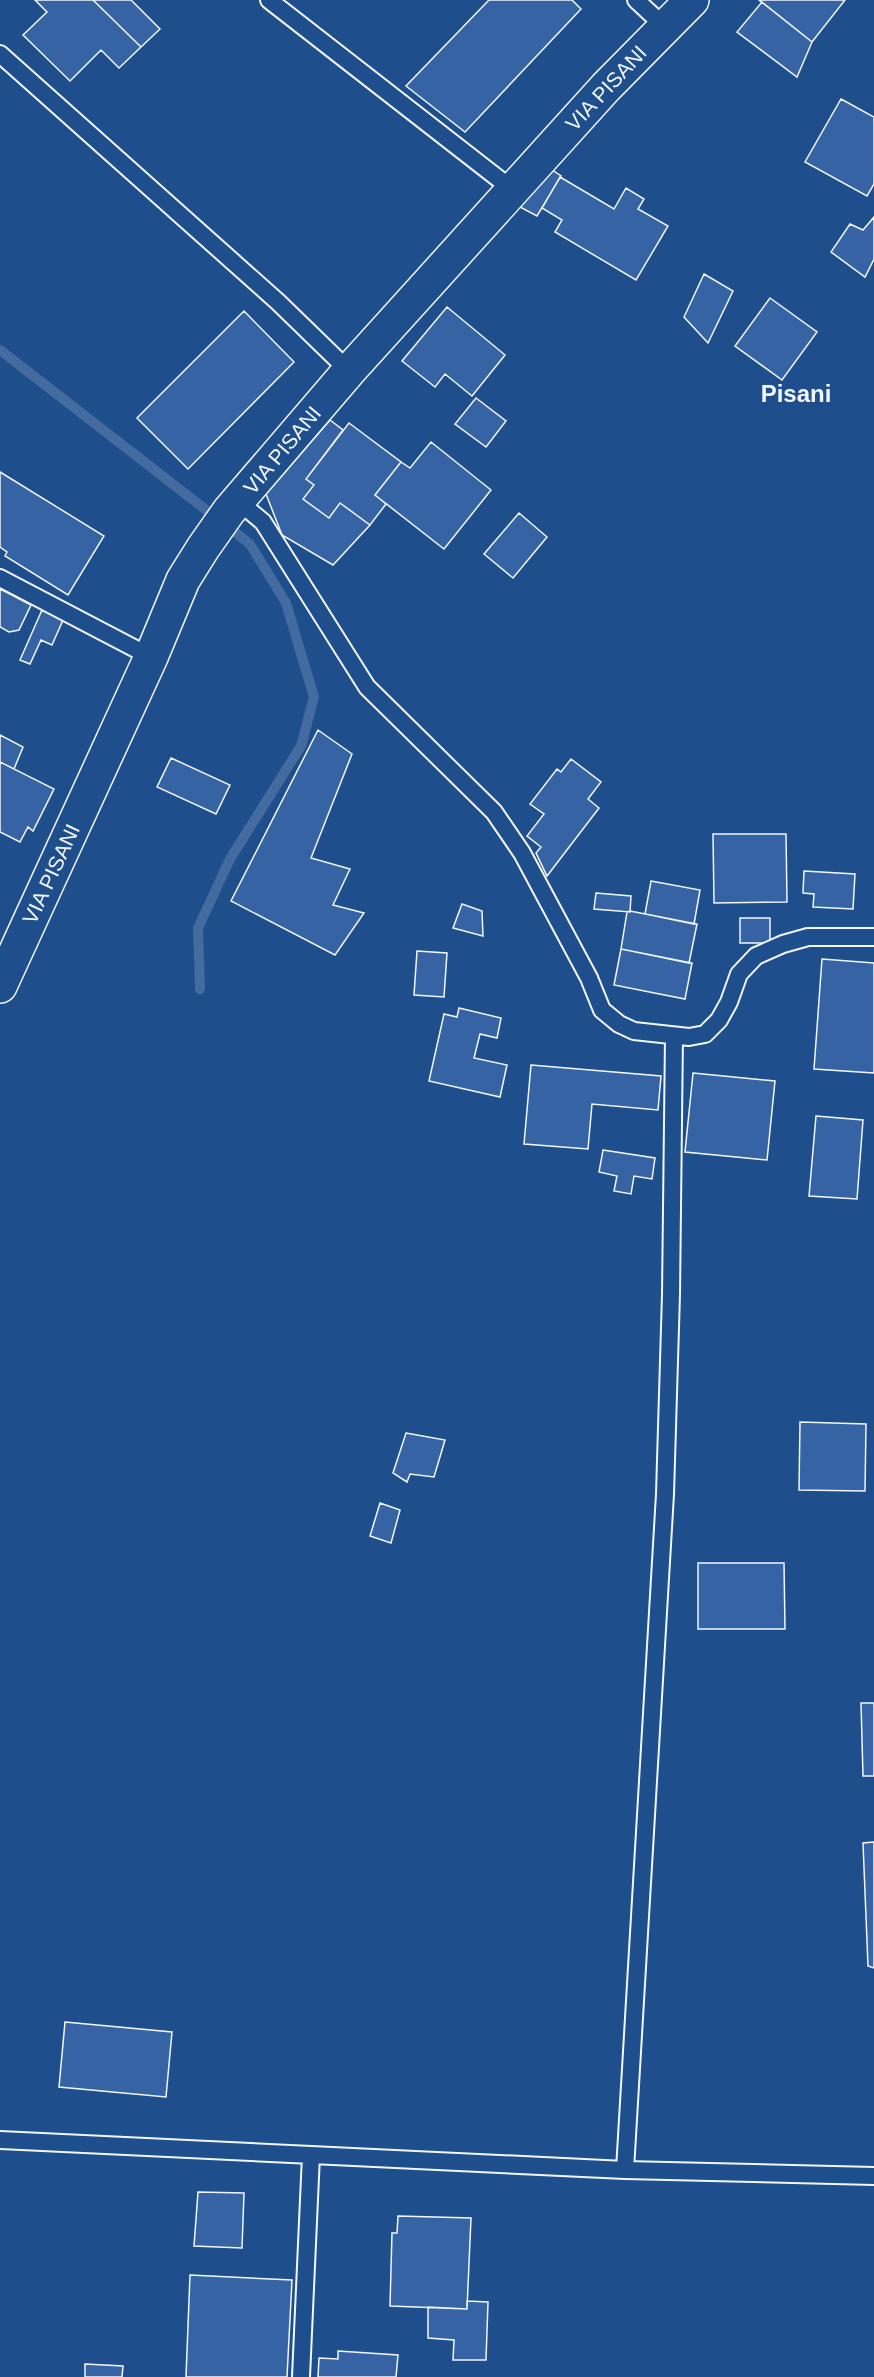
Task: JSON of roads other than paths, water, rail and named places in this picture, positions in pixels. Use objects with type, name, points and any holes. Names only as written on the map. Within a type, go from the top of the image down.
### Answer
[{"type":"street","name":"VIA PISANI","points":[[0,986],[151,657],[183,580],[203,548],[234,506],[349,370],[611,82],[692,0]]},
{"type":"lane","points":[[269,0],[513,190]]},
{"type":"lane","points":[[636,0],[665,27]]},
{"type":"lane","points":[[0,54],[278,302],[349,370]]},
{"type":"lane","points":[[234,506],[263,522],[367,687],[494,812],[522,853],[589,978],[602,1010],[619,1024],[634,1031],[689,1037],[705,1034],[719,1020],[729,1002],[739,974],[756,956],[783,944],[808,937],[874,937]]},
{"type":"lane","points":[[0,578],[151,657]]},
{"type":"lane","points":[[625,2170],[665,1494],[671,1294],[674,1035]]},
{"type":"lane","points":[[0,2140],[625,2170],[874,2176]]},
{"type":"lane","points":[[301,2377],[311,2155]]},
{"type":"waterway","points":[[0,350],[250,544],[286,603],[314,697],[301,746],[230,859],[198,928],[200,989]]},
{"type":"district","name":"Pisani","points":[[796,393]]}]
